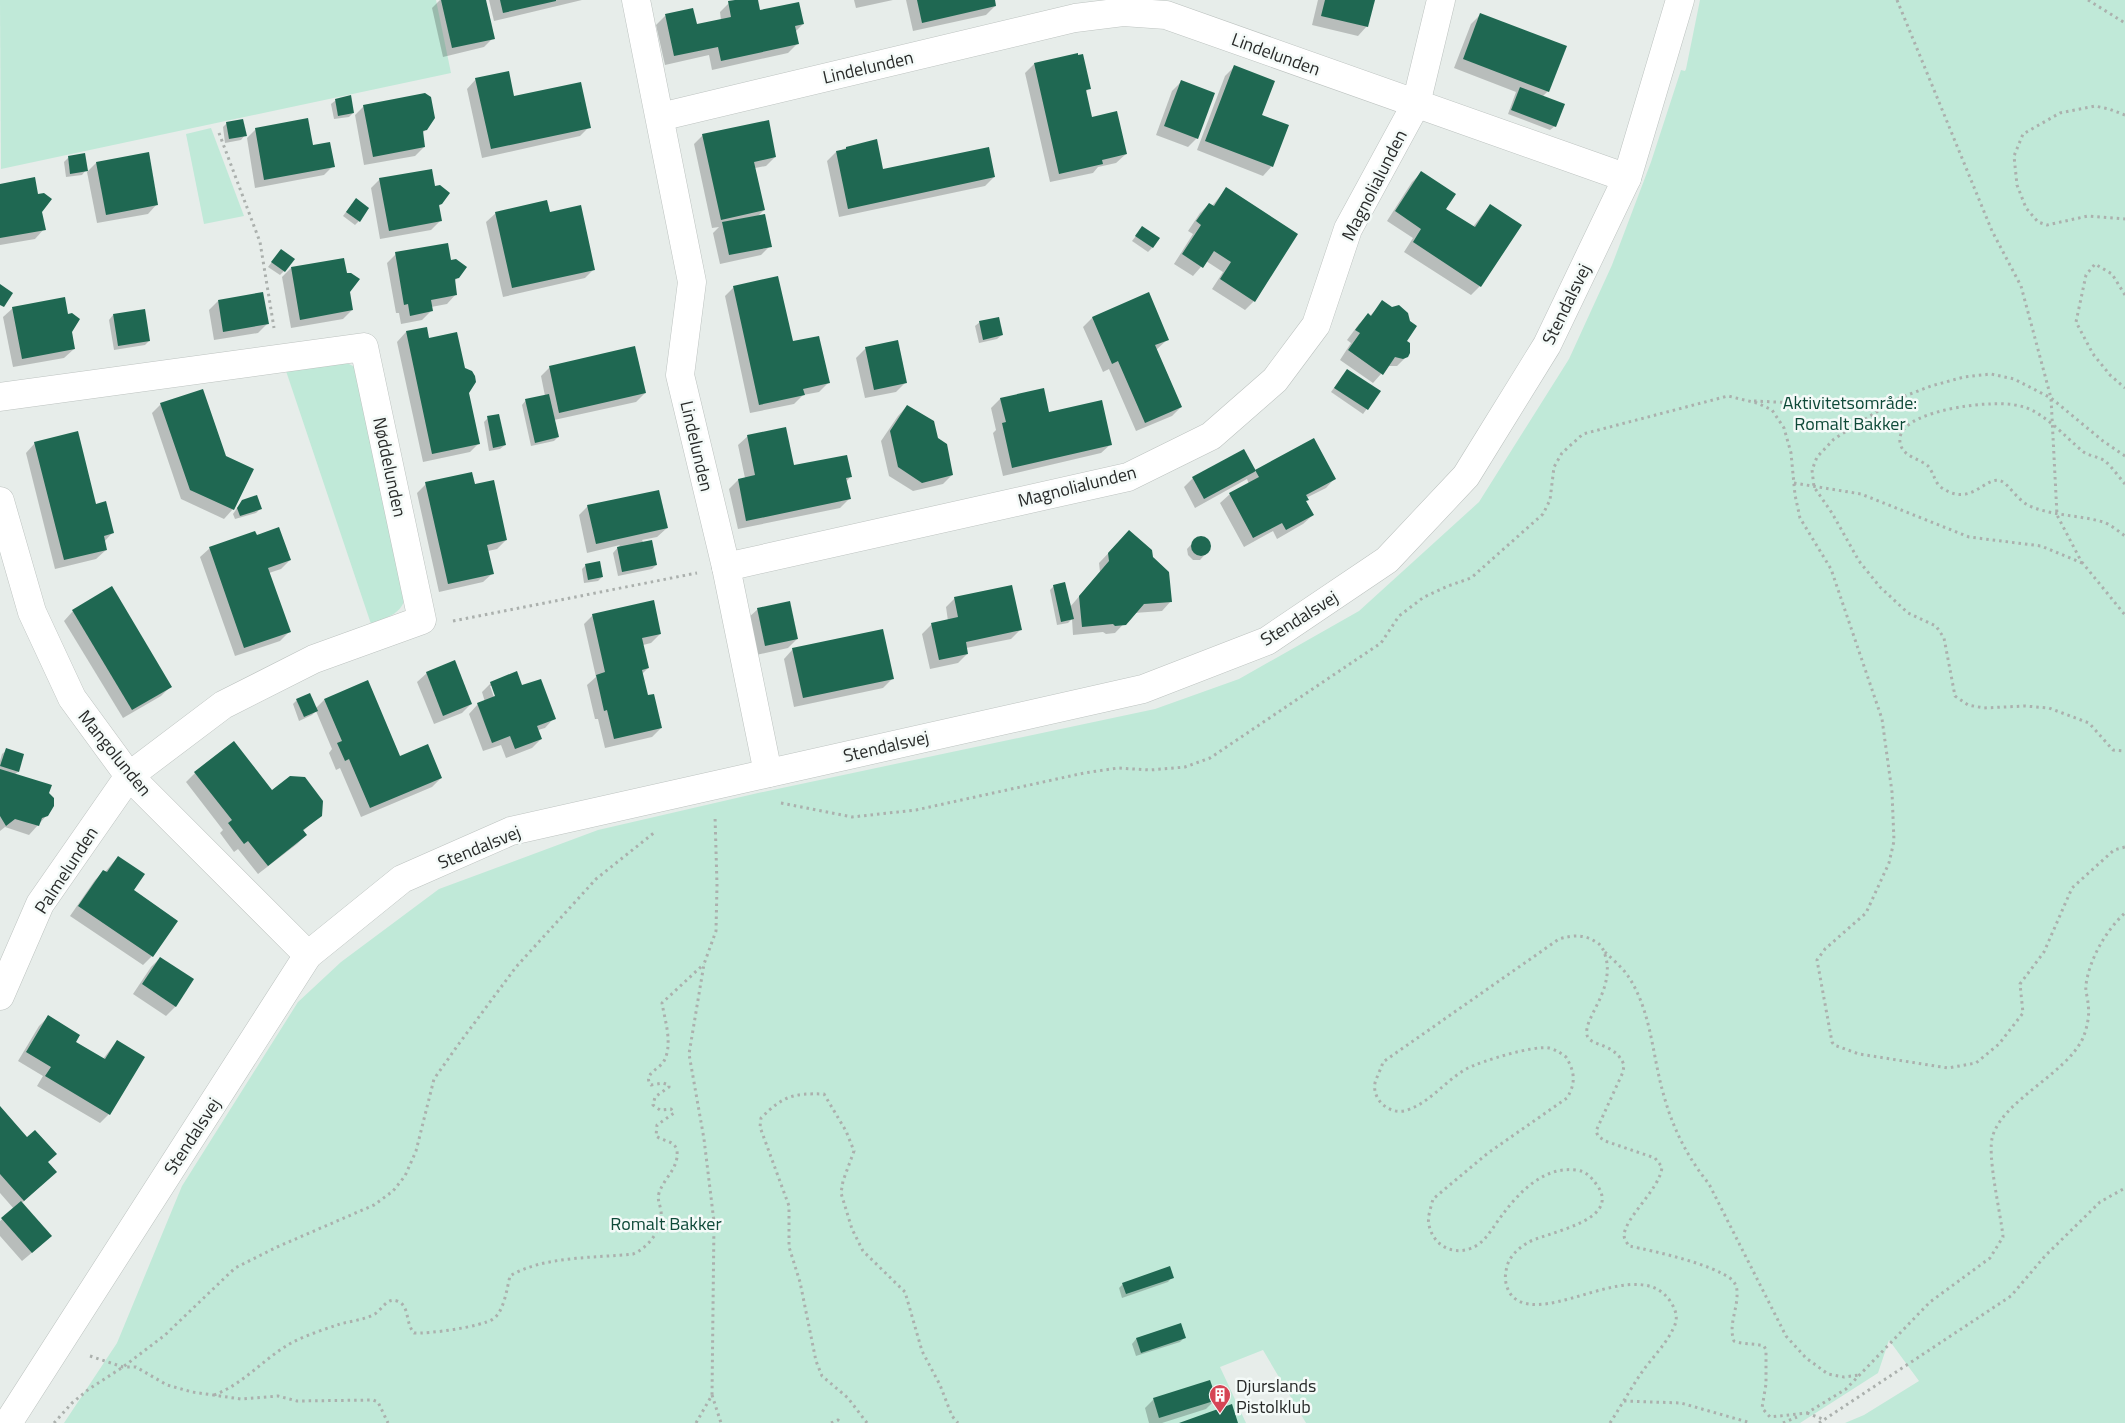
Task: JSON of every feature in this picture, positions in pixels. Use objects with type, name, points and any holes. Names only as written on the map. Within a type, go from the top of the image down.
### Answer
[{"type":"street","name":"Lindelunden","points":[[636,0],[692,282],[680,375],[726,567],[768,773]]},
{"type":"street","points":[[1416,104],[1441,0]]},
{"type":"street","name":"Stendalsvej","points":[[8,1423],[308,955],[402,879],[511,831],[1143,689],[1267,641],[1387,560],[1466,476],[1547,346],[1627,178],[1680,0]]},
{"type":"street","name":"Lindelunden","points":[[660,117],[1073,9],[1123,12],[1166,15],[1627,178]]},
{"type":"street","name":"Magnolialunden","points":[[726,567],[1128,477],[1210,436],[1275,380],[1316,325],[1348,230],[1416,104]]},
{"type":"street","name":"Nøddelunden","points":[[0,398],[364,347],[422,620]]},
{"type":"street","name":"Mangolunden","points":[[0,502],[32,612],[72,698],[129,776],[308,955]]},
{"type":"street","points":[[129,776],[222,705],[314,659],[422,620]]},
{"type":"street","name":"Palmelunden","points":[[0,996],[40,904],[129,776]]},
{"type":"path","points":[[1896,0],[1992,231],[2021,286],[2051,398],[2057,515],[2082,563],[2125,615]]},
{"type":"path","points":[[2088,0],[2125,23]]},
{"type":"path","points":[[2125,115],[2095,106],[2060,112],[2023,134],[2014,156],[2017,185],[2026,208],[2038,222],[2047,225],[2088,216],[2125,219]]},
{"type":"path","points":[[218,133],[260,242],[279,359]]},
{"type":"path","points":[[2125,295],[2112,274],[2095,264],[2086,275],[2076,322],[2093,354],[2110,375],[2125,388]]},
{"type":"path","points":[[2125,456],[2103,441],[2051,398],[2014,379],[1991,374],[1964,377],[1931,386],[1897,399],[1834,439],[1817,457],[1812,470],[1814,487],[1832,513],[1859,561],[1880,587],[1908,613],[1936,626],[1944,638],[1955,696],[1968,705],[1984,708],[2025,706],[2049,708],[2089,723],[2113,750],[2125,751]]},
{"type":"path","points":[[776,802],[852,817],[916,810],[1084,773],[1118,768],[1150,770],[1185,767],[1210,758],[1381,643],[1399,616],[1424,597],[1472,578],[1543,514],[1550,500],[1554,467],[1562,453],[1583,434],[1728,396],[1756,403],[1772,410],[1784,428],[1791,454],[1800,518],[1831,569],[1882,719],[1892,792],[1894,841],[1889,863],[1866,913],[1825,949],[1817,960],[1832,1042],[1859,1054],[1948,1068],[1976,1063],[1999,1044],[2022,1013],[2020,984],[2044,952],[2072,888],[2114,850],[2125,847]]},
{"type":"path","points":[[1746,400],[1884,407]]},
{"type":"path","points":[[2125,484],[2104,461],[2082,452],[2069,438],[2026,408],[2008,404],[1952,408],[1920,418],[1906,425],[1901,434],[1901,446],[1909,455],[1927,466],[1941,488],[1953,493],[1974,494],[1993,480],[1999,480],[2016,497],[2030,507],[2057,515],[2104,522],[2125,536]]},
{"type":"path","points":[[1794,483],[1861,494],[1969,537],[2041,546],[2082,563]]},
{"type":"path","points":[[422,620],[459,621],[726,567]]},
{"type":"path","points":[[715,815],[716,931],[704,964],[689,1054],[704,1140],[714,1222],[712,1395],[721,1423]]},
{"type":"path","points":[[54,1423],[72,1403],[89,1389],[165,1335],[235,1268],[277,1247],[374,1205],[393,1191],[405,1176],[416,1151],[434,1079],[475,1022],[516,967],[596,879],[660,829]]},
{"type":"path","points":[[1604,951],[1609,970],[1604,993],[1588,1026],[1587,1036],[1592,1042],[1616,1051],[1624,1065],[1596,1131],[1598,1136],[1605,1140],[1655,1158],[1662,1167],[1658,1179],[1624,1234],[1625,1241],[1629,1246],[1662,1253],[1720,1272],[1732,1279],[1736,1285],[1737,1293],[1737,1310],[1731,1333],[1734,1340],[1742,1344],[1753,1343],[1764,1346],[1766,1350],[1766,1384],[1762,1408],[1770,1417],[1799,1415],[1807,1413],[1846,1389],[1930,1302],[1990,1258],[1998,1248],[2003,1237],[1990,1152],[1993,1135],[2006,1114],[2072,1054],[2083,1038],[2089,1007],[2085,987],[2091,963],[2116,922],[2125,913]]},
{"type":"path","points":[[1610,1423],[1642,1371],[1673,1330],[1677,1318],[1675,1310],[1666,1295],[1642,1284],[1600,1290],[1555,1302],[1532,1304],[1514,1298],[1506,1285],[1505,1278],[1511,1256],[1528,1242],[1592,1218],[1599,1208],[1601,1196],[1599,1188],[1589,1175],[1578,1170],[1556,1170],[1528,1186],[1507,1209],[1486,1237],[1467,1250],[1453,1251],[1445,1248],[1438,1243],[1428,1224],[1432,1199],[1488,1152],[1567,1098],[1572,1090],[1574,1075],[1566,1057],[1548,1048],[1525,1050],[1468,1068],[1425,1102],[1403,1111],[1393,1111],[1384,1106],[1377,1098],[1375,1084],[1383,1062],[1559,938],[1573,934],[1589,937],[1599,943],[1604,951],[1628,975],[1642,1002],[1664,1096],[1676,1130],[1692,1162],[1709,1184],[1786,1336],[1806,1358],[1828,1374],[1844,1377],[1860,1375]]},
{"type":"path","points":[[214,1395],[228,1389],[294,1342],[338,1325],[376,1314],[387,1301],[396,1300],[403,1304],[409,1327],[414,1333],[423,1334],[453,1329],[494,1319],[499,1312],[510,1276],[515,1273],[546,1263],[632,1254],[642,1250],[648,1244],[660,1222],[661,1210],[658,1194],[663,1182],[675,1165],[677,1156],[677,1149],[673,1143],[656,1136],[657,1125],[674,1113],[671,1109],[660,1110],[653,1105],[655,1097],[669,1087],[669,1085],[663,1083],[651,1085],[648,1079],[649,1075],[664,1062],[669,1047],[662,1003],[704,964]]},
{"type":"path","points":[[867,1423],[848,1398],[822,1376],[816,1361],[800,1282],[789,1248],[790,1206],[760,1128],[760,1118],[768,1110],[781,1100],[798,1093],[824,1094],[846,1131],[854,1151],[841,1192],[852,1229],[863,1251],[905,1292],[922,1351],[940,1385],[952,1416],[958,1423]]},
{"type":"path","points":[[1819,1423],[2011,1296],[2045,1256],[2100,1202],[2125,1188]]},
{"type":"path","points":[[90,1356],[122,1367],[136,1366],[167,1385],[192,1392],[241,1399],[278,1396],[297,1400],[373,1400],[378,1402],[388,1423]]},
{"type":"path","points":[[696,1423],[712,1395]]},
{"type":"path","points":[[1624,1401],[1681,1402],[1751,1423]]},
{"type":"path","points":[[1807,1413],[1825,1420]]},
{"type":"path","points":[[1783,1423],[1799,1415]]},
{"type":"path","points":[[831,1423],[838,1420],[842,1423]]},
{"type":"green space","points":[[0,0],[436,0],[451,73],[1,169]]},
{"type":"green space","points":[[1700,0],[2125,0],[2125,1423],[1845,1423],[1864,1415],[1919,1381],[1889,1340],[1878,1373],[1800,1423],[1306,1423],[1263,1350],[1220,1367],[1246,1423],[64,1423],[117,1343],[182,1186],[298,1002],[341,962],[439,889],[598,830],[758,793],[1155,709],[1239,679],[1359,611],[1479,502],[1569,359],[1612,265],[1651,162],[1681,70],[1685,71],[1686,69]]},
{"type":"green space","points":[[211,128],[244,216],[204,224],[186,134]]},
{"type":"green space","points":[[343,361],[357,368],[406,594],[398,611],[389,617],[371,624],[285,368]]},
{"type":"building","points":[[441,0],[486,0],[495,39],[452,48]]},
{"type":"building","points":[[500,0],[556,0],[556,1],[503,13]]},
{"type":"building","points":[[758,0],[760,10],[799,2],[804,24],[795,26],[799,44],[721,61],[718,47],[674,56],[665,14],[693,8],[697,24],[731,17],[728,1]]},
{"type":"building","points":[[917,0],[995,0],[996,6],[922,23]]},
{"type":"building","points":[[1325,0],[1375,0],[1368,27],[1321,16]]},
{"type":"building","points":[[1480,13],[1567,46],[1549,92],[1463,59]]},
{"type":"building","points":[[1078,53],[1078,55],[1083,54],[1091,89],[1086,90],[1092,117],[1117,111],[1127,154],[1102,160],[1103,164],[1059,174],[1034,63]]},
{"type":"building","points":[[1234,65],[1275,81],[1262,115],[1289,125],[1273,167],[1205,141]]},
{"type":"building","points":[[509,71],[514,96],[581,82],[591,128],[491,149],[475,78]]},
{"type":"building","points":[[1181,80],[1215,93],[1198,139],[1164,126]]},
{"type":"building","points":[[1520,87],[1565,104],[1556,127],[1511,110]]},
{"type":"building","points":[[425,93],[431,97],[435,118],[427,130],[423,131],[425,147],[373,157],[363,105]]},
{"type":"building","points":[[351,95],[354,113],[338,116],[335,99]]},
{"type":"building","points":[[308,118],[313,145],[330,142],[335,167],[264,180],[255,128]]},
{"type":"building","points":[[243,119],[247,136],[229,139],[226,122]]},
{"type":"building","points":[[769,120],[776,157],[754,162],[765,210],[721,220],[702,134]]},
{"type":"building","points":[[877,139],[883,169],[989,147],[995,177],[848,209],[836,151]]},
{"type":"building","points":[[149,152],[158,205],[106,215],[96,162]]},
{"type":"building","points":[[85,153],[88,171],[70,174],[68,156]]},
{"type":"building","points":[[432,169],[435,186],[440,185],[450,193],[442,204],[439,205],[442,221],[389,231],[379,178]]},
{"type":"building","points":[[1421,171],[1456,194],[1446,209],[1475,227],[1490,204],[1522,225],[1481,287],[1413,242],[1421,229],[1395,211]]},
{"type":"building","points":[[35,177],[38,194],[44,193],[52,199],[42,212],[46,230],[0,238],[0,184]]},
{"type":"building","points":[[1226,187],[1298,234],[1255,302],[1220,279],[1231,262],[1214,251],[1203,268],[1182,254],[1201,225],[1196,221],[1209,203],[1214,206]]},
{"type":"building","points":[[356,198],[369,208],[360,222],[346,212]]},
{"type":"building","points":[[547,200],[550,212],[581,205],[595,270],[512,288],[495,212]]},
{"type":"building","points":[[765,214],[772,247],[729,255],[722,222]]},
{"type":"building","points":[[1142,226],[1160,238],[1153,248],[1135,236]]},
{"type":"building","points":[[448,243],[451,260],[456,259],[467,267],[459,278],[455,279],[457,295],[431,300],[433,311],[410,316],[408,304],[404,305],[395,252]]},
{"type":"building","points":[[281,249],[295,259],[285,272],[271,262]]},
{"type":"building","points":[[344,258],[347,273],[351,273],[360,279],[350,292],[353,310],[300,320],[291,267]]},
{"type":"building","points":[[778,276],[793,341],[819,336],[830,383],[803,389],[805,395],[759,405],[733,286]]},
{"type":"building","points":[[0,284],[13,293],[4,307],[0,305]]},
{"type":"building","points":[[263,292],[269,324],[223,332],[218,300]]},
{"type":"building","points":[[1149,292],[1169,340],[1155,345],[1182,407],[1145,423],[1118,361],[1112,364],[1092,317]]},
{"type":"building","points":[[65,297],[68,314],[72,313],[80,319],[72,332],[75,349],[22,359],[12,307]]},
{"type":"building","points":[[1382,300],[1392,307],[1399,305],[1408,313],[1410,321],[1417,326],[1407,341],[1410,343],[1408,357],[1403,359],[1395,357],[1383,375],[1348,350],[1360,333],[1355,330],[1368,313],[1371,316]]},
{"type":"building","points":[[145,309],[150,341],[118,346],[113,314]]},
{"type":"building","points":[[999,317],[1003,335],[983,340],[979,321]]},
{"type":"building","points":[[427,327],[429,338],[457,332],[465,368],[472,371],[475,376],[476,382],[469,393],[480,444],[432,454],[406,331]]},
{"type":"building","points":[[898,340],[907,383],[874,390],[865,347]]},
{"type":"building","points":[[635,346],[646,393],[559,413],[549,366]]},
{"type":"building","points":[[1347,369],[1381,391],[1368,410],[1334,388]]},
{"type":"building","points":[[1044,388],[1049,412],[1102,400],[1112,445],[1012,468],[1002,423],[1006,422],[1000,398]]},
{"type":"building","points":[[203,389],[226,456],[254,469],[234,510],[190,490],[160,403]]},
{"type":"building","points":[[549,394],[559,437],[535,443],[525,399]]},
{"type":"building","points":[[907,405],[934,421],[938,438],[947,444],[953,475],[922,483],[898,467],[890,431]]},
{"type":"building","points":[[499,414],[506,445],[493,448],[487,416]]},
{"type":"building","points":[[786,427],[794,465],[847,455],[852,477],[846,478],[851,499],[746,521],[738,479],[755,475],[747,435]]},
{"type":"building","points":[[78,431],[96,504],[106,501],[114,533],[104,536],[107,550],[64,560],[34,442]]},
{"type":"building","points":[[1314,438],[1336,479],[1306,495],[1309,500],[1306,501],[1314,515],[1286,530],[1282,523],[1253,538],[1229,493],[1259,477],[1255,470]]},
{"type":"building","points":[[1244,449],[1256,471],[1204,499],[1192,477]]},
{"type":"building","points":[[472,472],[475,484],[494,480],[507,540],[487,545],[494,574],[448,584],[425,482]]},
{"type":"building","points":[[659,490],[668,528],[596,544],[587,505]]},
{"type":"building","points":[[257,495],[262,509],[240,516],[237,508],[242,500]]},
{"type":"building","points":[[279,527],[291,560],[268,568],[291,632],[244,648],[209,547],[255,531],[257,535]]},
{"type":"building","points":[[1129,530],[1152,550],[1153,557],[1169,572],[1172,602],[1144,604],[1126,625],[1115,626],[1113,624],[1082,627],[1079,596],[1109,561],[1108,553]]},
{"type":"building","points":[[1201,536],[1208,539],[1211,546],[1208,553],[1201,556],[1194,553],[1191,546],[1194,539]]},
{"type":"building","points":[[652,540],[657,565],[622,572],[617,547]]},
{"type":"building","points":[[600,561],[603,577],[588,580],[585,564]]},
{"type":"building","points":[[1065,582],[1074,619],[1061,622],[1053,585]]},
{"type":"building","points":[[1012,585],[1022,630],[966,642],[968,654],[939,660],[931,623],[958,617],[954,597]]},
{"type":"building","points":[[112,586],[172,687],[132,710],[72,610]]},
{"type":"building","points":[[654,600],[661,634],[642,638],[649,668],[642,670],[648,695],[654,694],[662,728],[614,739],[607,710],[604,711],[596,675],[605,672],[592,614]]},
{"type":"building","points":[[790,601],[798,639],[765,646],[757,608]]},
{"type":"building","points":[[883,629],[894,679],[803,698],[792,648]]},
{"type":"building","points":[[455,660],[472,704],[443,716],[426,672]]},
{"type":"building","points":[[517,671],[522,685],[541,679],[556,719],[537,726],[542,739],[515,749],[510,736],[492,743],[477,703],[495,696],[490,682]]},
{"type":"building","points":[[368,680],[400,756],[428,744],[442,778],[370,808],[349,759],[345,761],[337,743],[342,741],[324,699]]},
{"type":"building","points":[[310,693],[318,711],[304,717],[296,699]]},
{"type":"building","points":[[234,741],[272,790],[290,776],[305,777],[323,801],[322,816],[303,830],[307,835],[268,866],[248,841],[244,844],[228,823],[232,820],[194,772]]},
{"type":"building","points":[[6,748],[24,754],[19,772],[0,766]]},
{"type":"building","points":[[0,769],[52,785],[49,793],[54,798],[54,806],[48,816],[42,818],[39,826],[15,819],[6,826],[0,816]]},
{"type":"building","points":[[118,856],[145,874],[134,890],[178,921],[153,957],[78,906],[103,870],[107,872]]},
{"type":"building","points":[[160,957],[194,979],[176,1007],[142,984]]},
{"type":"building","points":[[48,1015],[80,1035],[76,1042],[105,1059],[117,1040],[145,1057],[110,1115],[45,1076],[51,1067],[26,1052]]},
{"type":"building","points":[[0,1106],[27,1137],[35,1130],[57,1154],[48,1162],[57,1172],[24,1201],[0,1174]]},
{"type":"building","points":[[21,1201],[52,1236],[32,1253],[1,1218]]},
{"type":"building","points":[[1170,1266],[1174,1278],[1126,1294],[1122,1283]]},
{"type":"building","points":[[1181,1323],[1186,1338],[1141,1353],[1136,1338]]},
{"type":"building","points":[[1210,1380],[1217,1400],[1159,1418],[1153,1398]]},
{"type":"building","name":"Djurslands Pistolklub","points":[[1232,1404],[1238,1423],[1179,1423]]},
{"type":"place","name":"Djurslands Pistolklub","points":[[1220,1414]]},
{"type":"park label","name":"Aktivitetsområde: Romalt Bakker","points":[[1850,412]]},
{"type":"park label","name":"Romalt Bakker","points":[[666,1223]]}]
